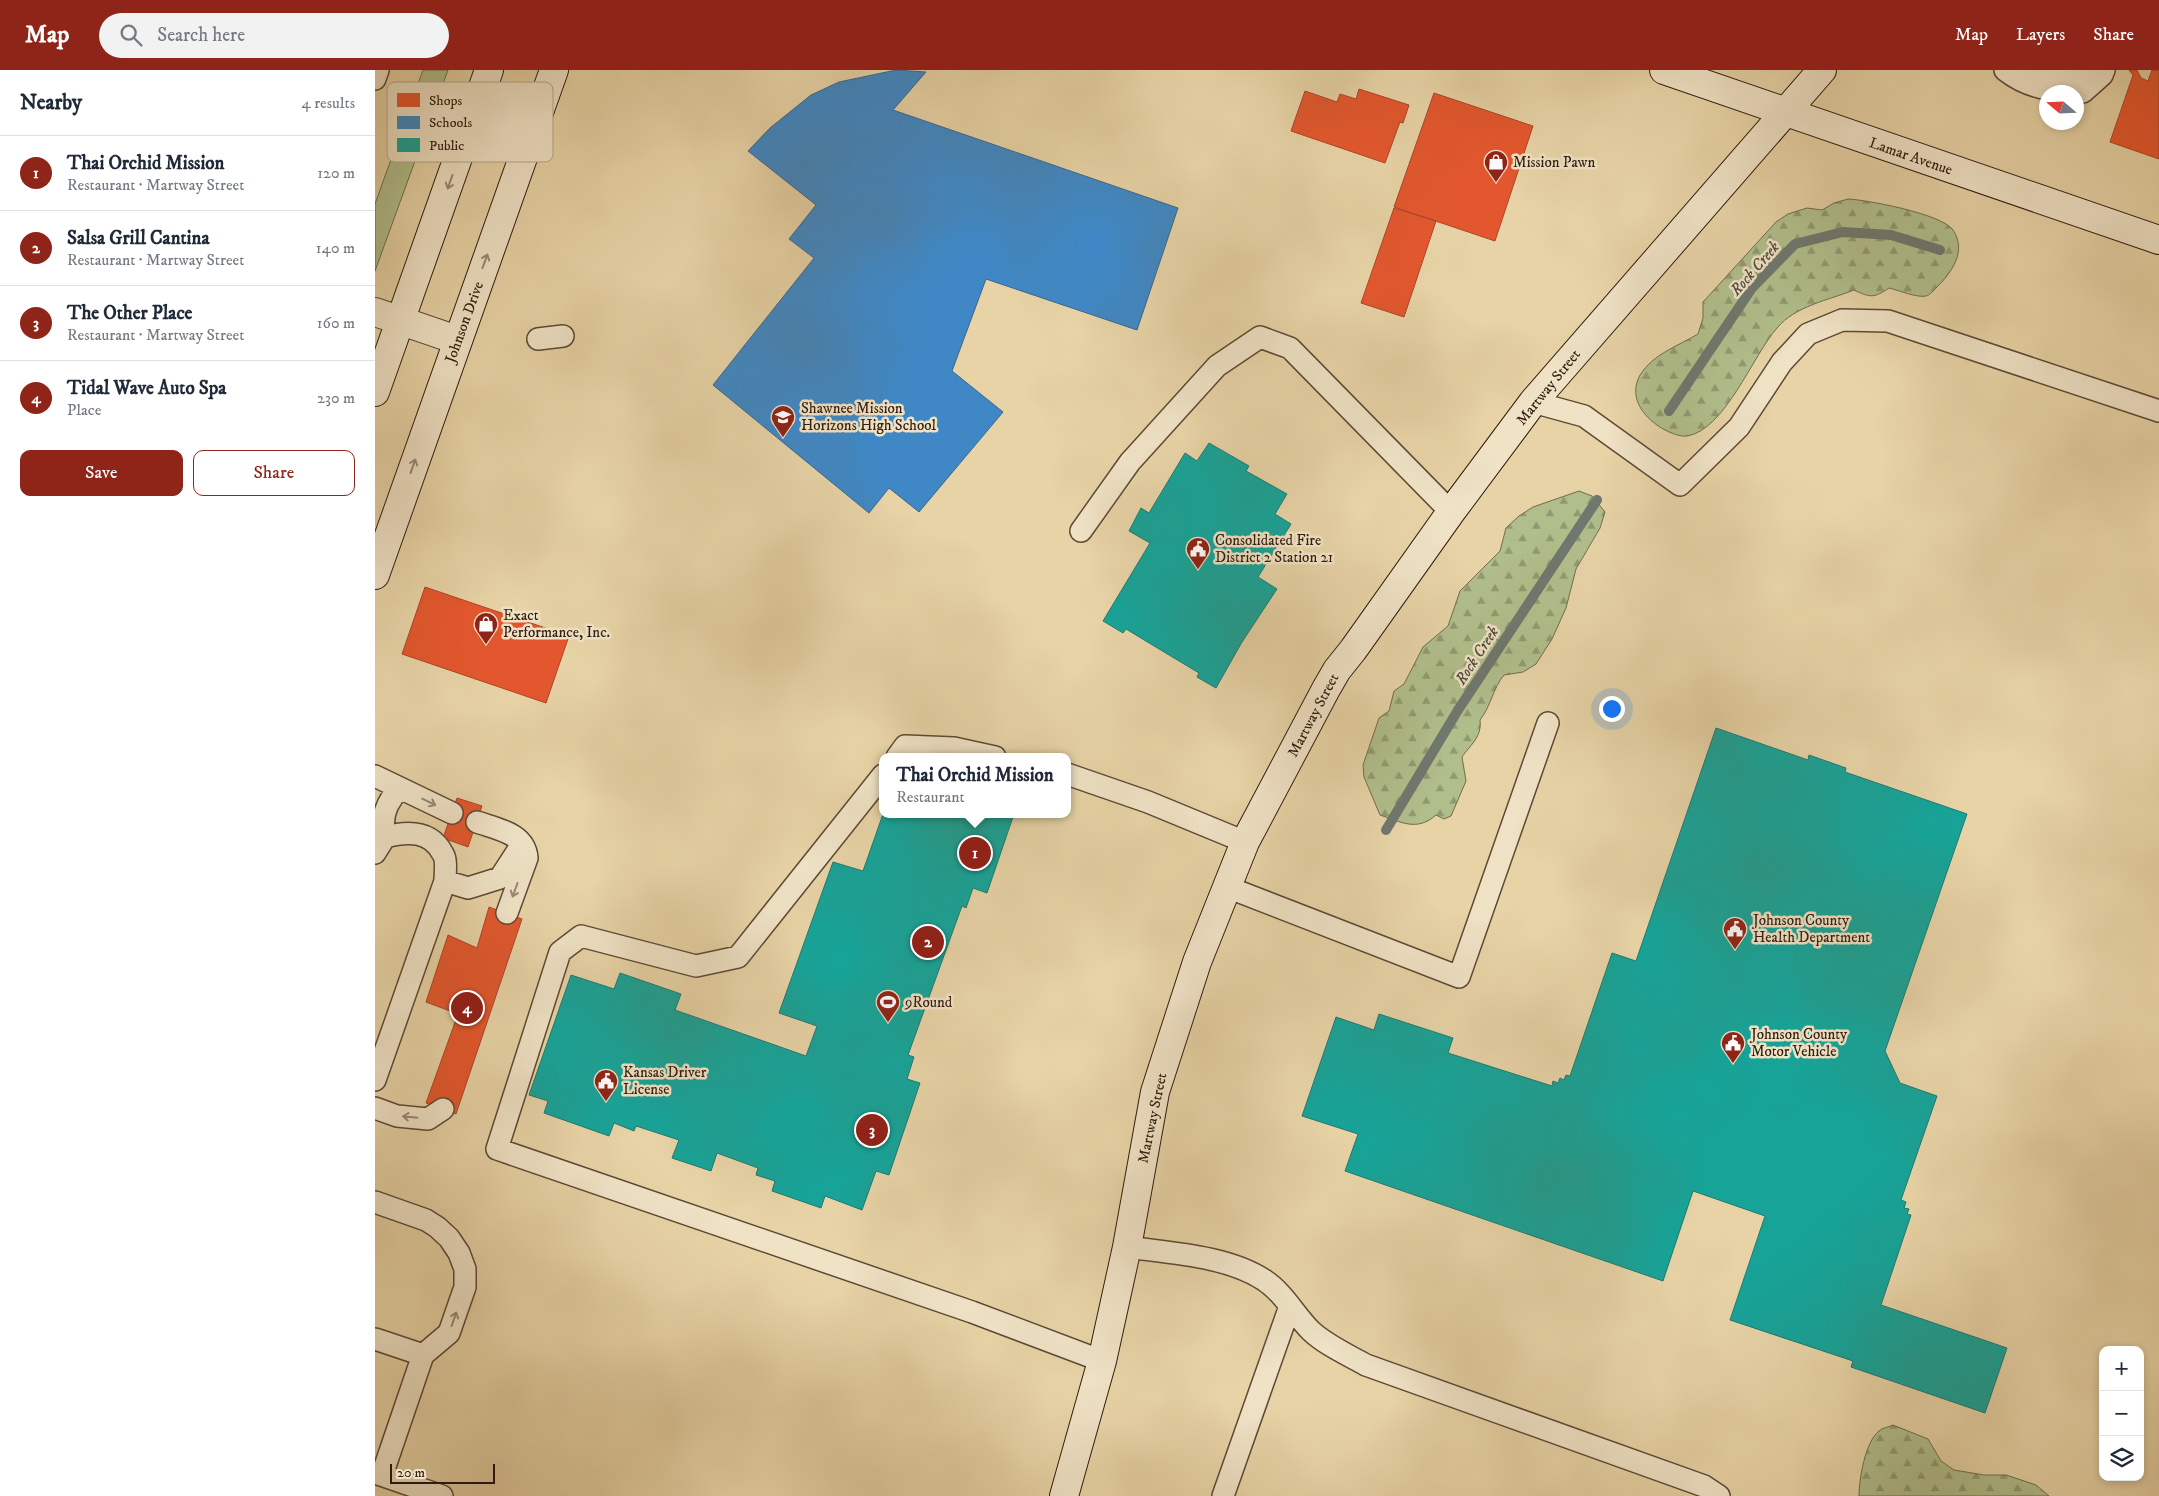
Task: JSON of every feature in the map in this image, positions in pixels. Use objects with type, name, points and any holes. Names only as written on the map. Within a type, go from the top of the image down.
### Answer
[{"type":"street","points":[[485,82],[489,70]]},
{"type":"street","name":"Johnson Drive","points":[[550,82],[554,70]]},
{"type":"street","name":"Lamar Avenue","points":[[1664,70],[2159,240]]},
{"type":"street","name":"Martway Street","points":[[1064,1496],[1102,1361],[1127,1247],[1155,1092],[1197,962],[1245,842],[1337,670],[1533,402],[1822,70]]},
{"type":"street","points":[[375,392],[457,162]]},
{"type":"street","name":"Johnson Drive","points":[[375,575],[521,162]]},
{"type":"street","points":[[375,312],[457,340]]},
{"type":"lane","points":[[375,80],[378,70]]},
{"type":"lane","points":[[2010,75],[2044,76],[2053,70]]},
{"type":"lane","points":[[2060,85],[2081,70]]},
{"type":"lane","points":[[2084,91],[2102,75],[2104,70]]},
{"type":"lane","points":[[2010,75],[2039,86]]},
{"type":"lane","points":[[1533,402],[1584,416],[1680,485],[1739,427],[1782,362],[1808,334],[1842,320],[1889,321],[2159,411]]},
{"type":"lane","points":[[539,339],[563,336]]},
{"type":"lane","points":[[1081,531],[1130,462],[1217,366],[1260,337],[1290,348],[1451,512]]},
{"type":"lane","points":[[1227,887],[1459,976],[1548,723]]},
{"type":"lane","points":[[900,753],[905,746],[954,748],[977,753]]},
{"type":"lane","points":[[1071,775],[1148,802],[1245,842]]},
{"type":"lane","points":[[375,776],[451,813]]},
{"type":"lane","points":[[879,780],[738,957],[696,966],[581,936],[560,952],[497,1149],[972,1312],[1102,1361]]},
{"type":"lane","points":[[380,845],[385,811],[390,798],[401,788]]},
{"type":"lane","points":[[477,822],[516,836],[526,850],[527,858],[507,913]]},
{"type":"lane","points":[[375,1080],[445,881],[444,855],[431,840],[418,833],[401,833],[380,845]]},
{"type":"lane","points":[[445,881],[468,888],[500,878],[522,844]]},
{"type":"lane","points":[[375,1108],[397,1116],[428,1118],[443,1109]]},
{"type":"lane","points":[[375,1202],[426,1220],[437,1227],[449,1238],[459,1253],[465,1270],[465,1287],[449,1333],[423,1355],[379,1474],[442,1496]]},
{"type":"lane","points":[[1127,1247],[1186,1256],[1243,1269],[1266,1281],[1311,1331],[1366,1365],[1704,1486],[1719,1496]]},
{"type":"lane","points":[[1223,1496],[1290,1306]]},
{"type":"lane","points":[[375,1339],[423,1355]]},
{"type":"green space","points":[[423,70],[448,70],[444,82],[419,82]]},
{"type":"green space","points":[[390,162],[415,162],[375,271],[375,204]]},
{"type":"green space","points":[[1848,199],[1920,213],[1946,224],[1953,230],[1959,246],[1956,261],[1948,275],[1926,296],[1913,295],[1889,288],[1880,294],[1872,296],[1854,290],[1803,309],[1784,320],[1777,328],[1726,406],[1701,431],[1687,436],[1679,435],[1665,430],[1651,421],[1645,415],[1637,400],[1636,392],[1640,375],[1652,361],[1666,351],[1698,334],[1703,318],[1703,302],[1776,222],[1788,214],[1807,208],[1822,210],[1834,203]]},
{"type":"green space","points":[[1579,491],[1592,496],[1605,512],[1600,528],[1576,569],[1566,608],[1552,639],[1536,664],[1523,672],[1504,675],[1497,686],[1480,720],[1478,736],[1462,757],[1466,781],[1451,816],[1444,819],[1436,815],[1422,823],[1409,824],[1380,815],[1364,777],[1363,765],[1379,718],[1389,711],[1394,691],[1404,684],[1423,647],[1448,626],[1460,591],[1500,551],[1506,528],[1533,507]]},
{"type":"green space","points":[[1893,1425],[1928,1439],[1941,1461],[1954,1470],[1984,1475],[2006,1475],[2036,1485],[2049,1496],[1859,1496],[1862,1471],[1870,1444],[1879,1431]]},
{"type":"building: Shops","points":[[2129,70],[2137,70],[2141,78],[2148,81],[2152,70],[2159,70],[2159,159],[2110,142],[2133,75]]},
{"type":"building: Shops","points":[[1359,89],[1409,105],[1403,123],[1400,122],[1385,163],[1291,131],[1305,91],[1337,102],[1340,94],[1356,99]]},
{"type":"building: Shops","points":[[1434,93],[1533,126],[1495,241],[1394,207]]},
{"type":"building: Shops","points":[[1394,208],[1436,221],[1404,317],[1361,303]]},
{"type":"building: Shops","name":"Exact Performance, Inc.","points":[[425,587],[569,636],[546,703],[402,654]]},
{"type":"building: Shops","points":[[457,798],[482,806],[468,847],[443,838]]},
{"type":"building: Shops","points":[[489,907],[522,919],[456,1114],[426,1103],[458,1014],[426,1002],[448,935],[477,948]]},
{"type":"building: Schools","points":[[896,70],[926,72],[893,110],[1178,208],[1137,330],[986,279],[952,371],[1003,412],[919,512],[889,488],[869,513],[713,385],[814,258],[789,239],[816,205],[748,151],[770,128],[811,95],[839,82]]},
{"type":"building: Public","points":[[1209,443],[1249,466],[1246,471],[1287,494],[1275,514],[1291,524],[1258,577],[1277,589],[1242,642],[1216,688],[1197,677],[1199,673],[1126,629],[1123,633],[1103,621],[1150,543],[1129,531],[1141,508],[1149,513],[1185,453],[1197,461]]},
{"type":"building: Public","name":"Johnson County Motor Vehicle","points":[[1716,728],[1808,760],[1809,755],[1846,768],[1845,772],[1967,814],[1885,1051],[1900,1083],[1937,1096],[1901,1200],[1906,1202],[1904,1208],[1909,1209],[1907,1214],[1911,1215],[1881,1305],[2007,1348],[1985,1413],[1851,1367],[1853,1361],[1730,1320],[1765,1216],[1693,1191],[1663,1281],[1345,1171],[1358,1134],[1302,1116],[1336,1017],[1374,1030],[1379,1014],[1453,1038],[1448,1053],[1552,1086],[1553,1081],[1558,1083],[1560,1078],[1564,1080],[1566,1075],[1570,1076],[1612,953],[1636,961]]},
{"type":"building: Public","points":[[882,818],[1013,818],[987,893],[973,888],[966,908],[962,906],[908,1055],[914,1057],[907,1079],[920,1083],[889,1175],[876,1171],[862,1210],[825,1196],[821,1208],[772,1191],[775,1181],[756,1175],[758,1168],[717,1153],[711,1171],[672,1158],[679,1140],[636,1126],[634,1131],[614,1123],[609,1136],[544,1113],[548,1101],[529,1095],[571,975],[614,989],[620,973],[681,994],[675,1010],[806,1056],[817,1026],[779,1013],[833,862],[863,871]]},
{"type":"waterway","name":"Rock Creek","points":[[1669,411],[1752,288],[1795,244],[1843,232],[1891,235],[1940,250]]},
{"type":"waterway","name":"Rock Creek","points":[[1386,830],[1458,710],[1597,500]]},
{"type":"place","name":"Mission Pawn","points":[[1496,183]]},
{"type":"place","name":"Shawnee Mission Horizons High School","points":[[783,438]]},
{"type":"place","name":"Consolidated Fire District 2 Station 21","points":[[1198,570]]},
{"type":"place","name":"Exact Performance, Inc.","points":[[486,645]]},
{"type":"place","name":"Thai Orchid Mission","points":[[975,853]]},
{"type":"place","name":"Salsa Grill Cantina","points":[[928,942]]},
{"type":"place","name":"Johnson County Health Department","points":[[1735,950]]},
{"type":"place","name":"Tidal Wave Auto Spa","points":[[467,1008]]},
{"type":"place","name":"9Round","points":[[888,1023]]},
{"type":"place","name":"Johnson County Motor Vehicle","points":[[1733,1064]]},
{"type":"place","name":"Kansas Driver License","points":[[606,1102]]},
{"type":"place","name":"The Other Place","points":[[872,1130]]}]
